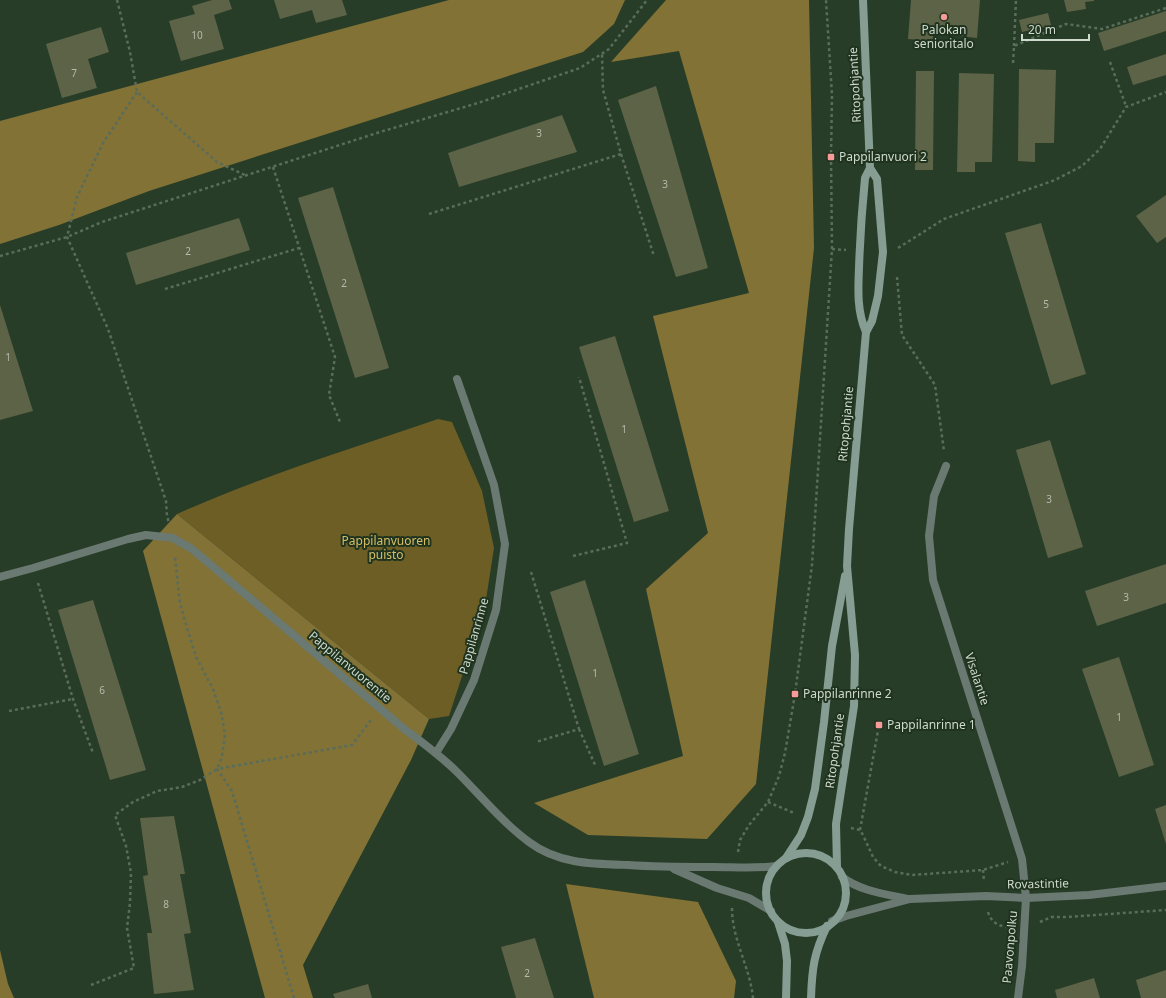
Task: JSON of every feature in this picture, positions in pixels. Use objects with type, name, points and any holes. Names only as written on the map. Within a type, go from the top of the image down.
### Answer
[{"type":"main road","name":"Ritopohjantie","points":[[863,0],[870,168],[865,178],[859,250],[858,298],[860,320],[866,332]]},
{"type":"main road","name":"Ritopohjantie","points":[[786,858],[801,835],[808,817],[815,789],[831,653],[847,566],[866,332],[872,321],[878,296],[882,252],[877,179],[870,168]]},
{"type":"main road","name":"Ritopohjantie","points":[[836,867],[836,824],[854,706],[855,655],[847,566]]},
{"type":"main road","points":[[786,998],[787,961],[785,944],[778,922],[770,911],[766,900],[766,885],[776,866],[786,858],[797,853],[809,853],[821,855],[829,859],[836,867],[846,887],[846,900],[843,908],[830,924],[816,952],[812,968],[811,998]]},
{"type":"main road","points":[[778,922],[788,929],[812,933],[830,924]]},
{"type":"street","name":"Pappilanrinne","points":[[436,753],[451,729],[474,680],[496,610],[505,544],[494,485],[457,379]]},
{"type":"street","name":"Visalantie","points":[[946,466],[934,496],[929,536],[933,580],[1022,859],[1026,898]]},
{"type":"street","name":"Pappilanvuorentie","points":[[0,577],[128,539],[146,535],[172,538],[192,549],[381,709],[436,753],[456,771],[506,822],[530,843],[546,852],[560,858],[584,863],[672,868],[761,868],[776,866]]},
{"type":"street","name":"Pappilanvuorentie","points":[[672,868],[718,888],[749,898],[770,911]]},
{"type":"street","name":"Rovastintie","points":[[842,877],[850,883],[865,889],[910,899]]},
{"type":"street","name":"Rovastintie","points":[[830,924],[846,916],[910,899],[986,896],[1026,898],[1089,895],[1166,886]]},
{"type":"street","name":"Paavonpolku","points":[[1018,998],[1022,966],[1026,898]]},
{"type":"path","points":[[117,0],[130,52],[137,92],[217,162],[247,176]]},
{"type":"path","points":[[0,256],[67,237],[102,222],[380,132],[478,104],[580,68],[609,49],[647,0]]},
{"type":"path","points":[[737,854],[740,840],[749,825],[768,802],[779,776],[786,753],[812,564],[832,249],[832,95],[826,0]]},
{"type":"path","points":[[1013,63],[1016,0]]},
{"type":"path","points":[[1014,46],[1066,24],[1102,29],[1166,8]]},
{"type":"path","points":[[602,53],[603,90],[621,154],[654,256]]},
{"type":"path","points":[[1110,62],[1126,107]]},
{"type":"path","points":[[137,92],[103,143],[77,197],[67,237],[108,329],[166,501],[180,604],[196,657],[213,689],[221,712],[225,734],[222,757],[217,769]]},
{"type":"path","points":[[882,252],[895,250],[944,219],[1055,180],[1082,166],[1100,149],[1126,107],[1166,92]]},
{"type":"path","points":[[429,214],[621,154]]},
{"type":"path","points":[[273,167],[335,357],[329,395],[340,422]]},
{"type":"path","points":[[165,289],[299,248]]},
{"type":"path","points":[[832,249],[859,250]]},
{"type":"path","points":[[897,274],[902,335],[935,385],[946,466]]},
{"type":"path","points":[[573,556],[626,543],[579,377]]},
{"type":"path","points":[[33,568],[73,699],[93,753]]},
{"type":"path","points":[[531,572],[579,729],[596,767]]},
{"type":"path","points":[[9,711],[73,699]]},
{"type":"path","points":[[91,985],[134,968],[127,928],[130,903],[131,872],[126,846],[115,815],[133,802],[158,791],[182,787],[200,780],[217,769],[352,745],[366,725],[381,709]]},
{"type":"path","points":[[879,725],[860,830],[873,857],[881,866],[895,872],[906,874],[931,874],[983,870],[1005,862],[1022,859]]},
{"type":"path","points":[[536,742],[579,729]]},
{"type":"path","points":[[217,769],[232,791],[294,998]]},
{"type":"path","points":[[988,914],[994,923],[1004,927],[1044,921],[1051,917],[1166,910]]},
{"type":"path","points":[[741,954],[748,976],[752,998]]},
{"type":"green space","name":"Pappilanvuoren puisto","points":[[438,419],[452,422],[482,491],[494,548],[485,606],[449,716],[429,719],[177,514],[241,487]]},
{"type":"shaded area","points":[[449,0],[625,0],[614,24],[583,52],[149,191],[59,225],[0,244],[0,121]]},
{"type":"shaded area","points":[[666,0],[809,0],[814,248],[756,784],[707,839],[588,835],[534,803],[683,756],[646,589],[708,533],[653,316],[749,293],[679,51],[611,62]]},
{"type":"shaded area","points":[[177,514],[429,719],[411,760],[303,965],[313,998],[265,998],[143,551]]},
{"type":"shaded area","points":[[566,884],[698,902],[736,981],[734,998],[594,998]]},
{"type":"shaded area","points":[[0,950],[8,984],[14,998],[0,998]]},
{"type":"building","points":[[212,0],[229,0],[232,9],[214,15],[224,49],[181,61],[169,21],[195,14],[192,6]]},
{"type":"building","points":[[274,0],[342,0],[347,15],[316,23],[312,10],[280,19]]},
{"type":"building","name":"Palokan senioritalo","points":[[911,0],[980,0],[977,38],[934,33],[932,41],[908,39]]},
{"type":"building","points":[[1064,0],[1094,1],[1085,2],[1086,9],[1067,12]]},
{"type":"building","points":[[1166,11],[1166,31],[1104,51],[1098,33]]},
{"type":"building","points":[[1048,13],[1051,25],[1022,32],[1019,20]]},
{"type":"building","points":[[101,27],[109,52],[88,59],[97,88],[62,98],[46,44]]},
{"type":"building","points":[[1166,54],[1166,75],[1133,85],[1127,67]]},
{"type":"building","points":[[1019,69],[1056,70],[1054,143],[1035,143],[1035,162],[1018,161]]},
{"type":"building","points":[[916,71],[934,71],[933,170],[915,170]]},
{"type":"building","points":[[959,73],[994,74],[992,162],[975,162],[975,172],[957,172]]},
{"type":"building","points":[[656,86],[708,268],[676,277],[618,100]]},
{"type":"building","points":[[562,115],[577,152],[459,187],[448,153]]},
{"type":"building","points":[[333,187],[389,368],[355,378],[298,198]]},
{"type":"building","points":[[1166,195],[1166,237],[1157,243],[1136,216]]},
{"type":"building","points":[[239,218],[250,250],[136,285],[126,253]]},
{"type":"building","points":[[1041,223],[1086,374],[1051,385],[1005,233]]},
{"type":"building","points":[[0,305],[33,411],[0,420]]},
{"type":"building","points":[[615,336],[669,511],[634,522],[579,347]]},
{"type":"building","points":[[1050,440],[1083,547],[1048,558],[1016,450]]},
{"type":"building","points":[[1166,564],[1166,603],[1097,626],[1085,591]]},
{"type":"building","points":[[585,580],[639,754],[604,766],[550,592]]},
{"type":"building","points":[[93,600],[146,770],[110,780],[58,610]]},
{"type":"building","points":[[1119,657],[1154,765],[1119,777],[1082,669]]},
{"type":"building","points":[[1166,805],[1166,844],[1155,809]]},
{"type":"building","points":[[174,816],[185,874],[180,874],[191,933],[184,934],[194,990],[154,994],[147,933],[152,933],[143,876],[148,875],[140,818]]},
{"type":"building","points":[[535,938],[554,998],[516,998],[501,947]]},
{"type":"building","points":[[1166,970],[1166,998],[1141,998],[1136,980]]},
{"type":"building","points":[[1094,978],[1100,998],[1057,998],[1055,990]]},
{"type":"building","points":[[368,984],[372,998],[335,998],[333,994]]},
{"type":"place","name":"Palokan senioritalo","points":[[944,17]]},
{"type":"place","name":"Pappilanvuori 2","points":[[831,157]]},
{"type":"place","name":"Pappilanrinne 2","points":[[795,694]]},
{"type":"place","name":"Pappilanrinne 1","points":[[879,725]]}]
